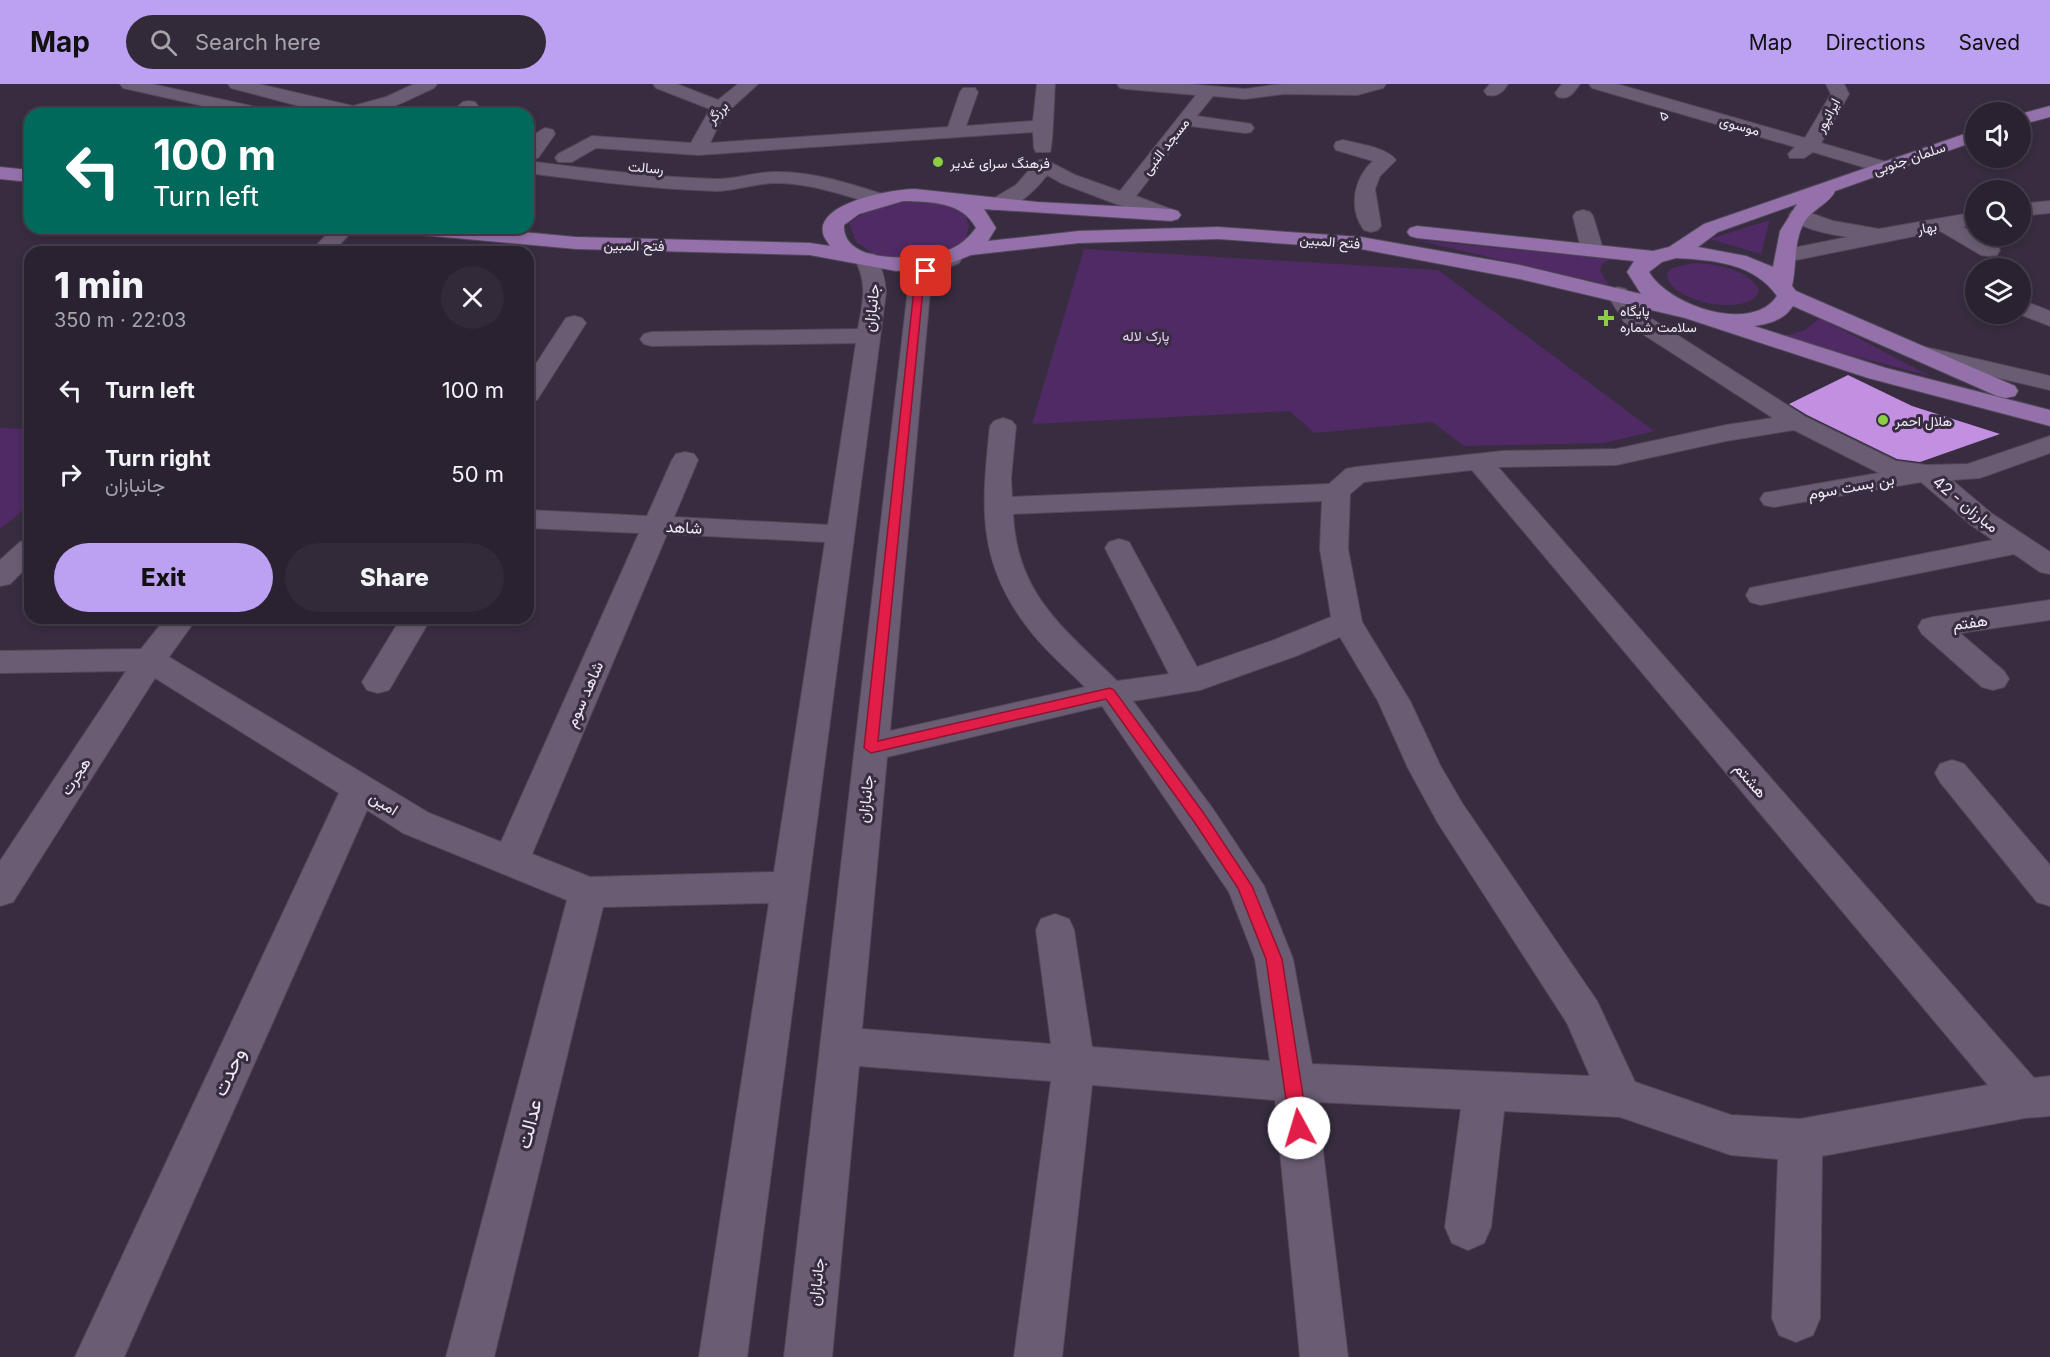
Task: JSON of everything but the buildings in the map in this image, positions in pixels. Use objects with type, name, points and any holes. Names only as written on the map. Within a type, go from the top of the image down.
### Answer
[{"type":"main road","points":[[2031,117],[2050,111]]},
{"type":"main road","name":"سلمان جنوبی","points":[[1843,181],[1965,139]]},
{"type":"main road","points":[[0,173],[24,175]]},
{"type":"main road","points":[[1696,314],[1733,320],[1757,319],[1775,314],[1786,306],[1785,256],[1789,229],[1806,204],[1843,181]]},
{"type":"main road","points":[[1676,252],[1711,228],[1843,181]]},
{"type":"main road","points":[[0,184],[24,187]]},
{"type":"main road","name":"فتح المبین","points":[[534,224],[684,233],[803,227],[820,225],[858,205],[903,195],[996,205],[1371,226],[1653,257],[1676,252]]},
{"type":"main road","points":[[951,200],[970,207],[982,217],[986,228],[981,239],[960,253]]},
{"type":"main road","points":[[842,215],[834,226],[834,237],[842,248],[862,257]]},
{"type":"main road","name":"فتح المبین","points":[[477,234],[576,243],[810,249],[903,264],[928,263],[960,253],[1078,237],[1218,233],[1361,243],[1520,272],[1696,314]]},
{"type":"main road","points":[[1676,252],[1716,255],[1748,263],[1768,273],[1785,290],[1920,353],[2050,408]]},
{"type":"main road","points":[[1653,257],[1643,264],[1638,272],[1640,282],[1649,293],[1665,303],[1785,345],[1992,404],[2050,418]]},
{"type":"street","points":[[129,84],[236,108]]},
{"type":"street","points":[[237,84],[337,108]]},
{"type":"street","points":[[372,108],[428,84]]},
{"type":"street","points":[[662,84],[722,108]]},
{"type":"street","name":"برزگر","points":[[698,149],[704,127],[748,84]]},
{"type":"street","points":[[996,205],[1020,194],[1033,182],[1044,165],[1042,126],[1046,84]]},
{"type":"street","points":[[1126,84],[1207,92],[1247,89],[1268,91],[1325,107]]},
{"type":"street","points":[[1268,91],[1307,87],[1357,90],[1377,84]]},
{"type":"street","name":"موسوی","points":[[1598,84],[1628,88],[1804,150],[1882,167]]},
{"type":"street","name":"ایرانپور","points":[[1804,150],[1840,94],[1835,84]]},
{"type":"street","points":[[302,99],[328,88]]},
{"type":"street","points":[[955,132],[969,92]]},
{"type":"street","name":"مسجد النبی","points":[[1123,200],[1207,92]]},
{"type":"street","name":"۵","points":[[1660,118],[1675,106]]},
{"type":"street","points":[[1185,120],[1245,128]]},
{"type":"street","points":[[683,125],[704,127]]},
{"type":"street","points":[[565,158],[592,142],[698,149],[789,134],[839,139],[1042,126]]},
{"type":"street","points":[[534,165],[546,134]]},
{"type":"street","points":[[836,186],[839,139]]},
{"type":"street","points":[[1343,146],[1386,160],[1376,167],[1366,181],[1364,202],[1371,226]]},
{"type":"street","name":"رسالت","points":[[534,165],[565,158],[654,169],[752,170],[762,178]]},
{"type":"street","name":"رسالت","points":[[534,165],[627,180],[720,185],[762,178],[791,179],[836,186],[879,199]]},
{"type":"street","points":[[1044,165],[1068,179],[1166,214]]},
{"type":"street","points":[[2031,209],[2050,207]]},
{"type":"street","points":[[1799,215],[1815,224],[1839,230],[1879,235]]},
{"type":"street","points":[[1583,216],[1593,249]]},
{"type":"street","name":"بهار","points":[[1879,235],[1965,220]]},
{"type":"street","points":[[1943,224],[1989,250]]},
{"type":"street","points":[[327,246],[339,234]]},
{"type":"street","points":[[1785,256],[1839,246],[1879,235]]},
{"type":"street","name":"جانبازان","points":[[808,1357],[920,280],[926,271],[960,253]]},
{"type":"street","name":"جانبازان","points":[[723,1357],[874,295],[874,276],[862,257]]},
{"type":"street","points":[[874,295],[898,291],[918,298]]},
{"type":"street","points":[[1618,294],[1632,317],[1797,422],[1890,468],[1928,473]]},
{"type":"street","points":[[2031,311],[2050,319]]},
{"type":"street","points":[[534,386],[574,323]]},
{"type":"street","points":[[652,339],[868,336]]},
{"type":"street","points":[[1920,353],[2050,382]]},
{"type":"street","points":[[999,506],[1336,492],[1356,475],[1478,461],[1616,457],[1726,433],[1797,422]]},
{"type":"street","points":[[1003,426],[998,478],[1000,538],[1008,570],[1036,618],[1110,693],[1200,819],[1245,886],[1274,959],[1294,1082],[1323,1357]]},
{"type":"street","name":"مبارزان - 42","points":[[1928,473],[1971,472],[2050,444]]},
{"type":"street","name":"شاهد سوم","points":[[510,862],[685,460]]},
{"type":"street","name":"هشتم","points":[[1478,461],[2037,1097]]},
{"type":"street","name":"مبارزان - 42","points":[[1928,473],[1981,519],[2050,565]]},
{"type":"street","name":"بن بست سوم","points":[[1774,499],[1928,473]]},
{"type":"street","points":[[1336,492],[1334,549],[1347,622],[1394,701],[1425,768],[1450,813],[1583,1013],[1620,1097]]},
{"type":"street","name":"شاهد","points":[[534,519],[840,534]]},
{"type":"street","points":[[1761,595],[2019,544]]},
{"type":"street","points":[[1119,548],[1189,682]]},
{"type":"street","points":[[0,577],[24,554]]},
{"type":"street","name":"هفتم","points":[[1993,679],[1933,627],[2050,610]]},
{"type":"street","points":[[871,748],[1110,693],[1189,682],[1285,648],[1347,622]]},
{"type":"street","name":"هجرت","points":[[0,891],[150,660],[177,624]]},
{"type":"street","points":[[378,682],[412,624]]},
{"type":"street","points":[[0,662],[150,660]]},
{"type":"street","name":"امین","points":[[150,660],[416,823],[588,892],[790,886]]},
{"type":"street","points":[[1952,773],[2050,891]]},
{"type":"street","name":"وحدت","points":[[99,1357],[359,788]]},
{"type":"street","name":"عدالت","points":[[470,1357],[588,892]]},
{"type":"street","points":[[1038,1357],[1074,1064],[1055,930]]},
{"type":"street","points":[[840,1046],[1294,1082],[1620,1097],[1731,1135],[1800,1140],[2037,1097]]},
{"type":"street","points":[[1468,1227],[1485,1091]]},
{"type":"street","points":[[1796,1318],[1800,1140]]},
{"type":"green space","points":[[904,202],[946,205],[965,213],[969,227],[964,242],[939,255],[894,258],[877,256],[856,242],[849,223],[869,210]]},
{"type":"green space","points":[[1770,220],[1761,254],[1709,239]]},
{"type":"green space","points":[[1416,240],[1610,259],[1602,264],[1600,271],[1609,285]]},
{"type":"green space","name":"پارک لاله","points":[[1084,249],[1438,270],[1654,431],[1604,443],[1464,446],[1432,422],[1314,433],[1290,411],[1032,424]]},
{"type":"green space","points":[[1693,263],[1721,266],[1739,272],[1754,283],[1759,290],[1753,299],[1741,304],[1726,305],[1693,299],[1670,283],[1667,273],[1672,268]]},
{"type":"green space","points":[[1820,318],[1930,376],[1782,337],[1805,330]]},
{"type":"green space","points":[[0,428],[24,429],[24,506],[19,514],[0,529]]},
{"type":"place","name":"فرهنگ سرای غدیر","points":[[938,162]]},
{"type":"place","name":"پایگاه سلامت شماره","points":[[1606,318]]},
{"type":"place","name":"هلال احمر","points":[[1883,420]]},
{"type":"route","points":[[926,271],[920,280],[871,748],[1110,693],[1245,886],[1274,959],[1299,1128]]}]
